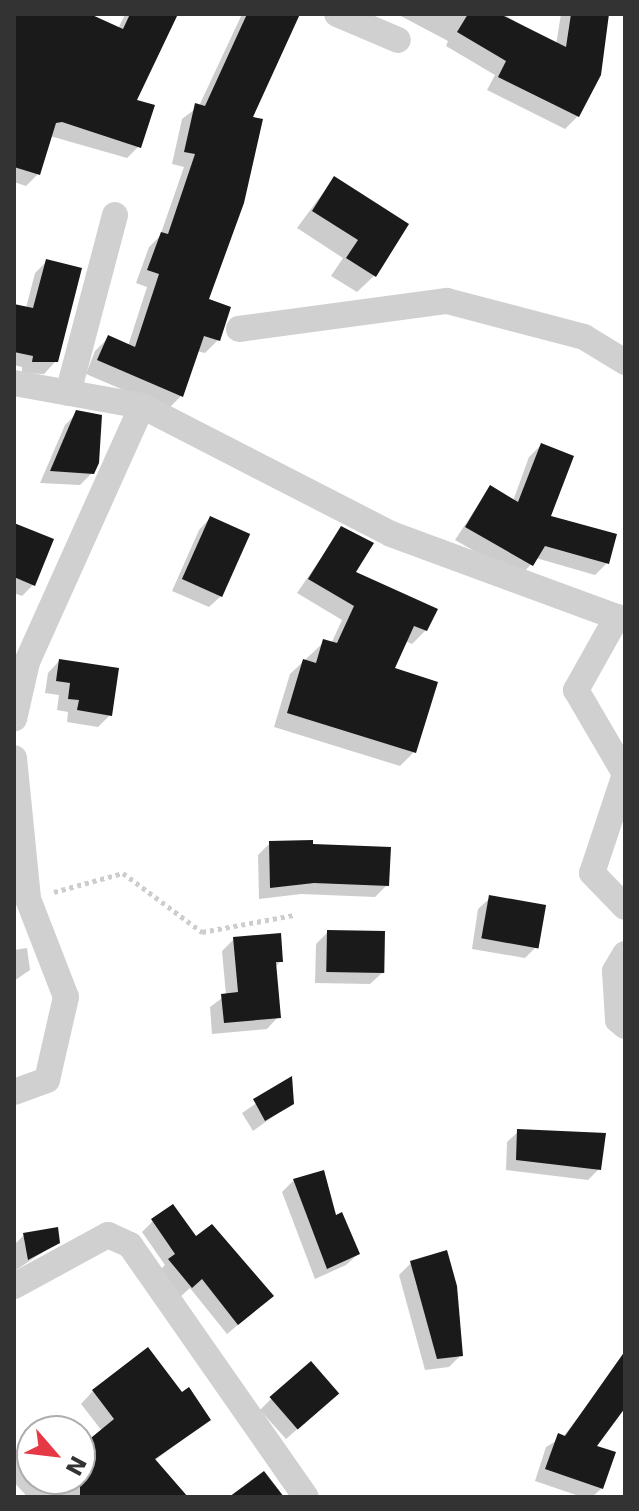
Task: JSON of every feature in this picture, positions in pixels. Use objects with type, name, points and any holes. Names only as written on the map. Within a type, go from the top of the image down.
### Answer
[{"type":"street","points":[[337,14],[398,40]]},
{"type":"street","points":[[68,393],[115,215]]},
{"type":"street","points":[[239,329],[447,301],[584,337],[625,362]]},
{"type":"street","points":[[14,383],[142,406],[391,534],[621,618],[576,690],[625,774],[592,873],[625,907]]},
{"type":"street","points":[[14,719],[20,660],[142,406]]},
{"type":"street","points":[[14,758],[28,899],[66,997],[47,1080],[14,1092]]},
{"type":"street","points":[[625,954],[615,971],[618,1020],[625,1026]]},
{"type":"street","points":[[14,1286],[108,1235],[130,1245],[306,1497]]},
{"type":"street","points":[[14,1463],[45,1497]]},
{"type":"path","points":[[28,899],[123,873],[202,932],[294,915]]},
{"type":"building","points":[[14,14],[90,14],[123,29],[130,14],[178,14],[137,100],[155,105],[141,148],[62,122],[56,123],[40,175],[14,167]]},
{"type":"building","points":[[247,14],[300,14],[253,117],[263,119],[244,203],[209,299],[231,307],[220,341],[204,336],[183,397],[97,360],[108,335],[135,347],[159,274],[147,270],[161,232],[168,234],[195,154],[184,152],[195,103],[205,106]]},
{"type":"building","points":[[468,14],[500,14],[566,47],[571,14],[609,14],[601,75],[579,117],[498,77],[506,61],[457,32]]},
{"type":"building","points":[[334,176],[409,224],[376,277],[346,258],[358,240],[312,211]]},
{"type":"building","points":[[46,259],[82,268],[58,362],[32,362],[33,356],[14,352],[14,304],[33,308]]},
{"type":"building","points":[[76,410],[102,415],[99,463],[94,474],[50,471]]},
{"type":"building","points":[[541,443],[574,456],[551,516],[617,534],[609,564],[545,546],[533,566],[465,527],[490,485],[518,502]]},
{"type":"building","points":[[210,516],[250,534],[222,597],[182,579]]},
{"type":"building","points":[[14,523],[54,539],[35,586],[14,577]]},
{"type":"building","points":[[341,526],[374,543],[356,572],[438,609],[427,631],[414,626],[395,668],[438,682],[416,753],[287,713],[303,659],[316,663],[323,639],[337,643],[354,606],[308,579]]},
{"type":"building","points":[[59,659],[119,668],[112,716],[77,710],[79,700],[68,699],[70,683],[56,681]]},
{"type":"building","points":[[313,840],[313,844],[391,847],[389,886],[314,883],[270,888],[269,841]]},
{"type":"building","points":[[489,895],[546,905],[538,948],[481,938]]},
{"type":"building","points":[[327,930],[385,931],[384,973],[326,972]]},
{"type":"building","points":[[281,933],[283,962],[276,962],[281,1018],[224,1023],[221,994],[238,992],[233,937]]},
{"type":"building","points":[[292,1076],[294,1104],[265,1121],[253,1099]]},
{"type":"building","points":[[517,1129],[606,1133],[601,1170],[516,1160]]},
{"type":"building","points":[[324,1170],[336,1215],[342,1212],[360,1254],[327,1269],[293,1179]]},
{"type":"building","points":[[173,1204],[196,1236],[212,1224],[274,1296],[238,1325],[202,1279],[192,1288],[168,1259],[175,1254],[151,1219]]},
{"type":"building","points":[[58,1227],[60,1243],[28,1260],[23,1233]]},
{"type":"building","points":[[447,1250],[457,1286],[463,1356],[437,1359],[410,1261]]},
{"type":"building","points":[[148,1347],[182,1392],[189,1387],[211,1420],[155,1459],[188,1497],[80,1497],[96,1495],[96,1434],[114,1419],[92,1390]]},
{"type":"building","points":[[625,1351],[625,1408],[597,1446],[616,1452],[603,1489],[545,1469],[558,1433],[565,1436]]},
{"type":"building","points":[[311,1361],[339,1393],[298,1430],[269,1397]]},
{"type":"building","points":[[264,1471],[284,1497],[229,1497]]}]
